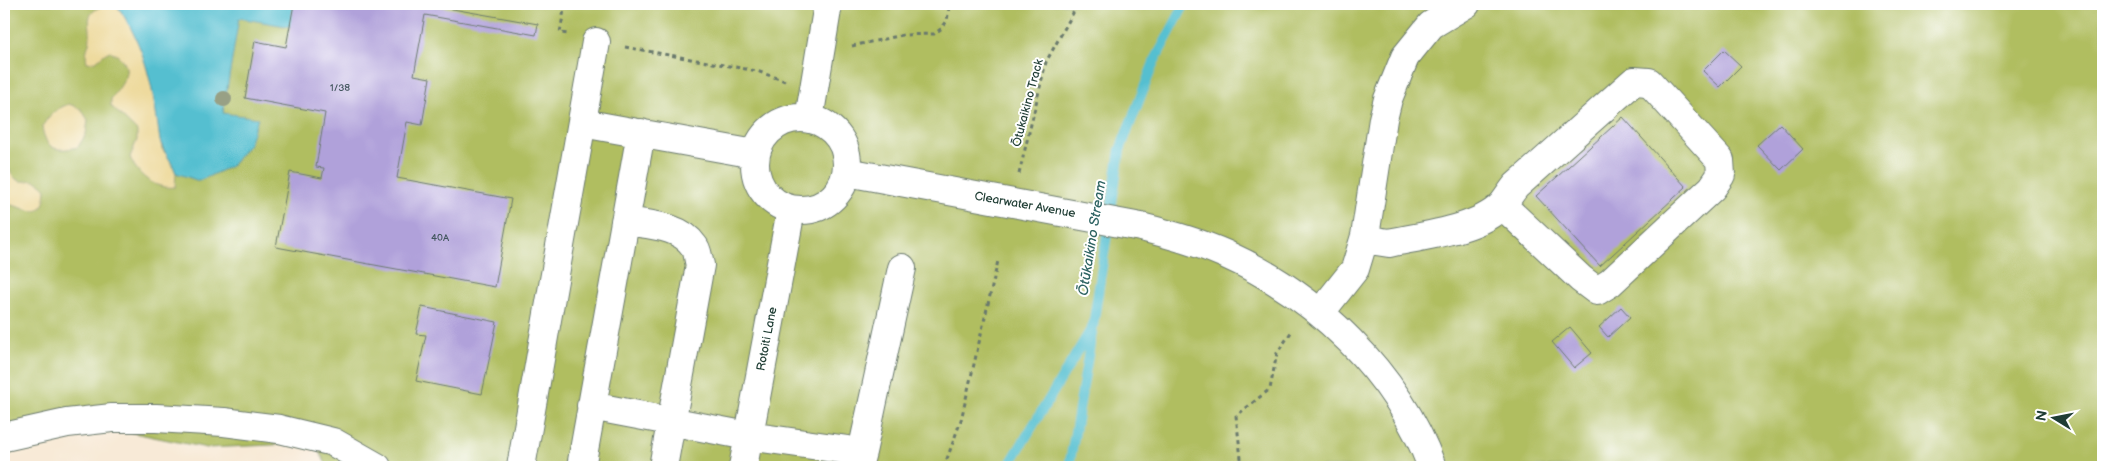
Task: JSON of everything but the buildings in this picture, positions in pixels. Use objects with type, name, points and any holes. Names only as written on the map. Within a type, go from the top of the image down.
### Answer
[{"type":"street","points":[[811,106],[795,118],[781,122],[765,136],[755,154],[754,169],[758,184],[766,196],[778,205],[791,210],[806,211],[821,206],[833,198],[842,186],[847,172],[846,157],[838,138],[822,123],[811,106],[828,4]]},
{"type":"street","points":[[1315,309],[1355,268],[1365,236],[1383,119],[1388,99],[1405,57],[1431,25],[1466,4]]},
{"type":"street","points":[[521,467],[596,42]]},
{"type":"street","points":[[1365,236],[1376,241],[1389,243],[1473,223],[1489,215],[1502,205],[1516,186],[1634,81],[1649,82],[1720,160],[1721,175],[1712,188],[1610,283],[1597,290],[1581,279],[1502,205]]},
{"type":"street","points":[[582,123],[755,154]]},
{"type":"street","points":[[581,467],[641,133]]},
{"type":"street","name":"Clearwater Avenue","points":[[847,172],[1141,227],[1184,238],[1224,253],[1265,274],[1315,309],[1341,332],[1376,370],[1404,411],[1432,467]]},
{"type":"street","name":"Rotoiti Lane","points":[[743,467],[791,210]]},
{"type":"street","points":[[625,221],[671,229],[684,235],[695,247],[700,265],[663,467]]},
{"type":"street","points":[[591,406],[860,460],[902,268]]},
{"type":"street","points":[[4,437],[67,423],[112,418],[156,418],[224,422],[279,429],[333,442],[377,467]]},
{"type":"path","points":[[565,4],[560,33],[596,42],[758,71],[811,106]]},
{"type":"path","name":"Ōtukaikino Track","points":[[1018,177],[1046,62],[1078,4]]},
{"type":"path","points":[[819,52],[904,35],[934,34],[947,21],[949,7]]},
{"type":"path","points":[[944,467],[961,420],[998,261]]},
{"type":"path","points":[[1242,467],[1236,416],[1270,389],[1277,353],[1315,309]]},
{"type":"green space","points":[[4,4],[2103,4],[2103,467],[328,467],[314,443],[207,448],[110,428],[4,452]]},
{"type":"sand","points":[[106,4],[116,4],[131,26],[143,53],[153,90],[162,149],[172,161],[176,173],[175,187],[161,186],[148,180],[137,170],[130,157],[137,140],[137,131],[111,106],[111,99],[126,74],[124,62],[119,56],[110,51],[94,62],[87,62],[86,54],[90,36],[90,16],[98,8]]},
{"type":"sand","points":[[69,104],[81,109],[88,120],[86,134],[78,147],[53,148],[46,141],[42,127],[53,113]]},
{"type":"sand","points":[[4,162],[16,179],[37,182],[46,189],[42,207],[32,211],[4,204]]},
{"type":"water","points":[[116,4],[294,4],[292,27],[239,18],[223,113],[258,118],[249,144],[231,166],[199,181],[176,173],[160,141],[155,104],[142,53],[127,20]]},
{"type":"waterway","name":"Ōtūkaikino Stream","points":[[1008,467],[1093,326],[1120,150],[1154,62],[1185,4]]},
{"type":"waterway","points":[[1069,467],[1092,333]]}]
